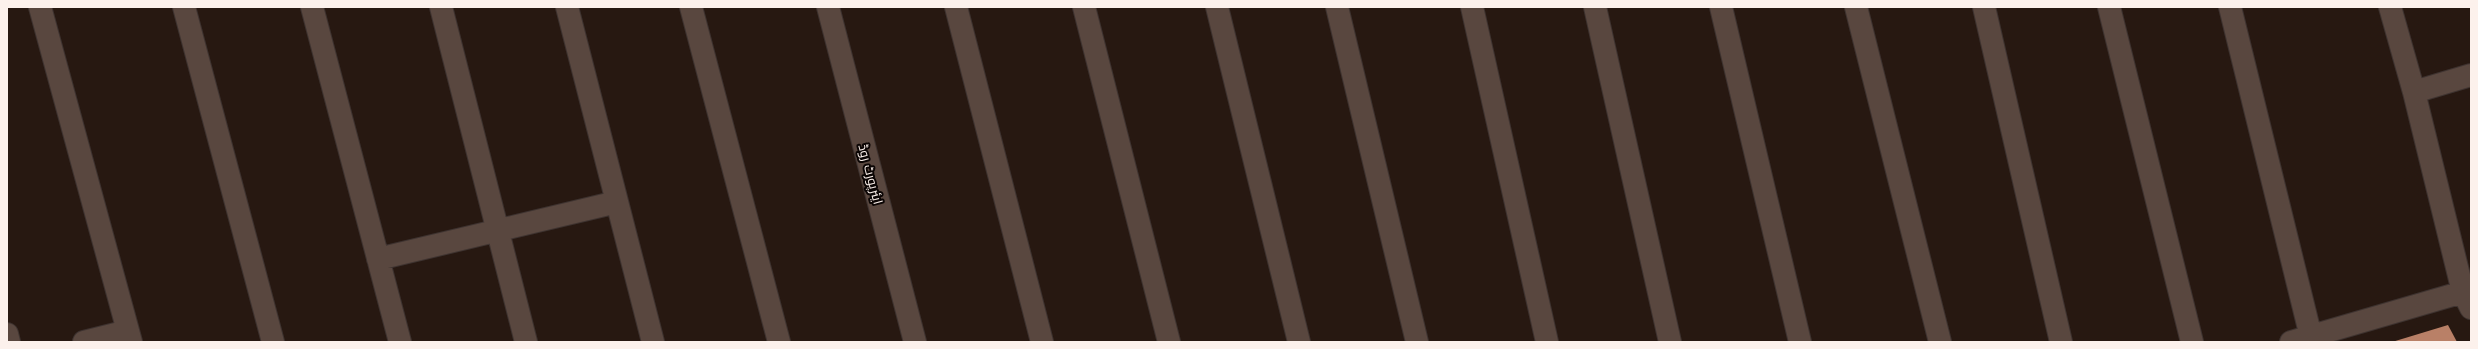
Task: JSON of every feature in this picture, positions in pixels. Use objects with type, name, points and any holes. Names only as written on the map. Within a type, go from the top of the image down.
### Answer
[{"type":"street","points":[[40,7],[130,337],[84,342]]},
{"type":"street","points":[[184,7],[272,342]]},
{"type":"street","points":[[312,7],[400,342]]},
{"type":"street","points":[[441,7],[526,342]]},
{"type":"street","points":[[567,7],[653,342]]},
{"type":"street","points":[[691,7],[779,342]]},
{"type":"street","name":"ایئرپورٹ روڈ","points":[[828,7],[915,342]]},
{"type":"street","points":[[956,7],[1042,342]]},
{"type":"street","points":[[1084,7],[1169,342]]},
{"type":"street","points":[[1217,7],[1299,342]]},
{"type":"street","points":[[1337,7],[1417,342]]},
{"type":"street","points":[[1472,7],[1548,342]]},
{"type":"street","points":[[1595,7],[1670,342]]},
{"type":"street","points":[[1721,7],[1800,342]]},
{"type":"street","points":[[1856,7],[1940,342]]},
{"type":"street","points":[[1984,7],[2061,342]]},
{"type":"street","points":[[2109,7],[2192,342]]},
{"type":"street","points":[[2230,7],[2301,339],[2467,300],[2414,92],[2390,7]]},
{"type":"street","points":[[2414,92],[2471,75]]},
{"type":"street","points":[[378,259],[617,202]]},
{"type":"street","points":[[7,334],[9,342]]},
{"type":"building","points":[[2448,325],[2457,342],[2392,342]]}]
